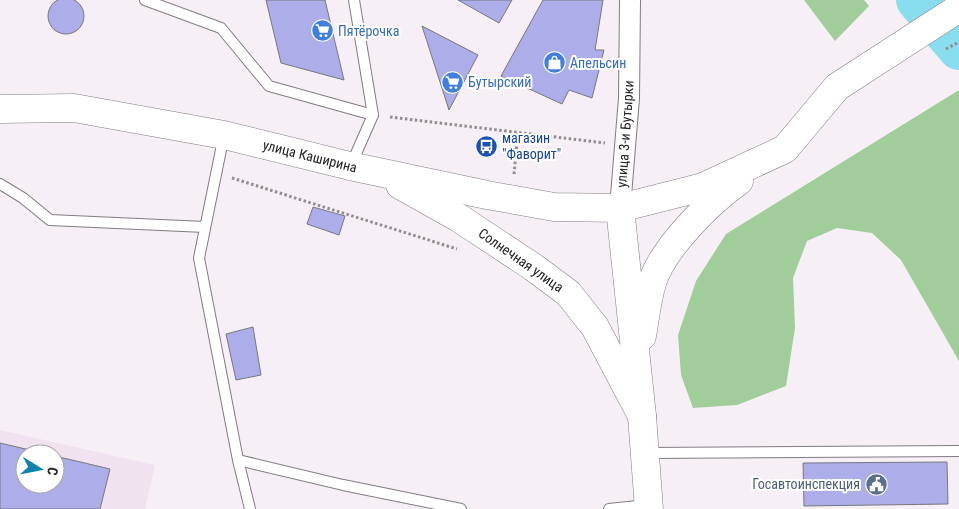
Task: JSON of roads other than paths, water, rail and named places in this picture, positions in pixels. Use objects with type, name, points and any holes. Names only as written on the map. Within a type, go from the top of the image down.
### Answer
[{"type":"main road","points":[[637,366],[652,282],[670,250],[717,196],[785,149],[836,87],[959,8]]},
{"type":"main road","name":"улица Каширина","points":[[0,109],[74,108],[224,135],[363,169],[554,206],[620,208],[703,187],[785,149]]},
{"type":"main road","name":"Солнечная улица","points":[[363,169],[459,218],[534,267],[568,294],[595,327],[642,416]]},
{"type":"main road","name":"Солнечная улица","points":[[620,208],[642,416],[644,454],[636,507]]},
{"type":"street","name":"улица 3-и Бутырки","points":[[620,208],[629,98],[630,0]]},
{"type":"lane","points":[[144,0],[221,28],[268,86],[373,115]]},
{"type":"lane","points":[[354,0],[373,115],[363,169]]},
{"type":"lane","points":[[224,135],[199,258],[238,460],[250,509]]},
{"type":"lane","points":[[0,184],[23,198],[50,220],[205,227]]},
{"type":"lane","points":[[644,454],[959,451]]},
{"type":"lane","points":[[238,460],[343,485],[464,509]]},
{"type":"lane","points":[[609,509],[636,507]]},
{"type":"waterway","points":[[917,0],[959,49]]},
{"type":"place","name":"Пятёрочка","points":[[322,31]]},
{"type":"place","name":"Апельсин","points":[[554,63]]},
{"type":"place","name":"Бутырский","points":[[452,82]]},
{"type":"place","name":"магазин \"Фаворит\"","points":[[486,146]]},
{"type":"place","name":"Госавтоинспекция","points":[[876,484]]}]
